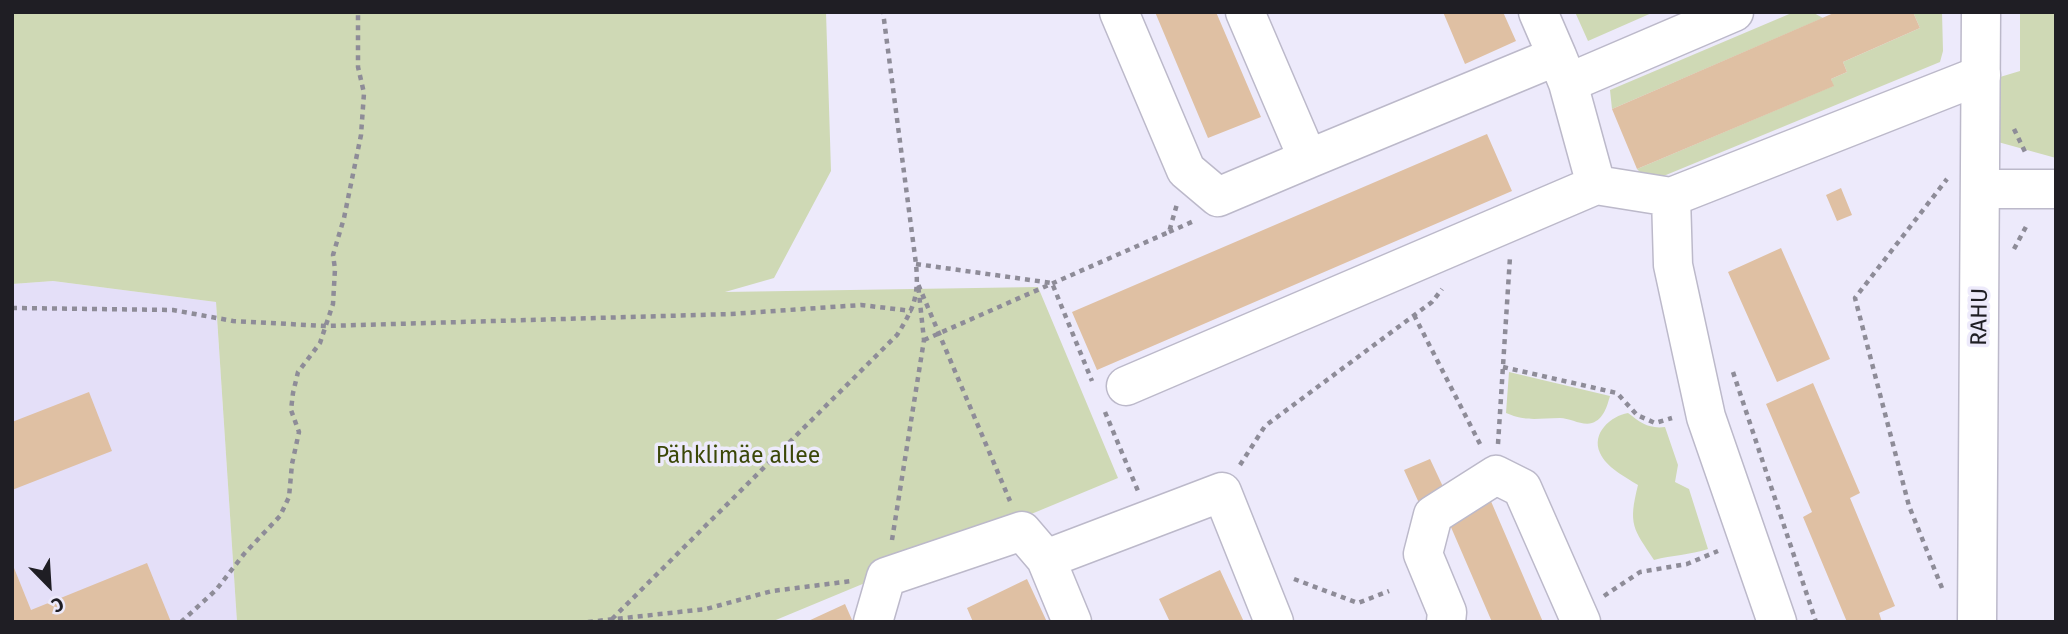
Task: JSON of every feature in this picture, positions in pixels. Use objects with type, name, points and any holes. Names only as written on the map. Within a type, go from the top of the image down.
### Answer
[{"type":"main road","points":[[1119,12],[1186,170],[1218,197],[1308,159],[1562,69],[1734,12]]},
{"type":"main road","points":[[1245,12],[1308,159]]},
{"type":"main road","points":[[1538,12],[1562,69],[1596,185]]},
{"type":"main road","name":"RAHU","points":[[1977,622],[1965,182],[1981,75],[1981,12]]},
{"type":"main road","points":[[1107,392],[1596,185],[1671,197],[1981,75]]},
{"type":"main road","points":[[1965,182],[2056,189]]},
{"type":"main road","points":[[1671,197],[1673,265],[1704,408],[1777,622]]},
{"type":"main road","points":[[1446,622],[1447,612],[1423,554],[1433,515],[1496,475],[1522,488],[1579,618]]},
{"type":"main road","points":[[873,622],[886,577],[1149,520],[1222,492],[1274,622]]},
{"type":"main road","points":[[1034,545],[1072,622]]},
{"type":"path","points":[[181,622],[216,590],[244,554],[280,516],[289,497],[299,432],[291,410],[293,393],[298,372],[320,344],[333,304],[333,255],[344,218],[361,135],[364,93],[358,67],[358,12]]},
{"type":"path","points":[[589,622],[706,609],[772,591],[886,577],[924,340],[883,12]]},
{"type":"path","points":[[924,340],[1169,232],[1186,170]]},
{"type":"path","points":[[1944,593],[1909,506],[1855,298],[1965,182]]},
{"type":"path","points":[[1496,475],[1512,221]]},
{"type":"path","points":[[916,264],[1052,283]]},
{"type":"path","points":[[1222,492],[1265,426],[1432,302],[1448,282]]},
{"type":"path","points":[[1052,283],[1107,392],[1149,520]]},
{"type":"path","points":[[610,621],[897,335],[912,311],[918,284]]},
{"type":"path","points":[[918,284],[1034,545]]},
{"type":"path","points":[[12,308],[173,310],[233,321],[326,326],[731,314],[861,305],[912,311]]},
{"type":"path","points":[[1414,315],[1496,475]]},
{"type":"path","points":[[1730,361],[1816,622]]},
{"type":"path","points":[[1503,367],[1617,393],[1637,415],[1655,423],[1704,408]]},
{"type":"path","points":[[1579,618],[1640,572],[1687,564],[1748,538]]},
{"type":"path","points":[[1251,563],[1358,603],[1389,591]]},
{"type":"shaded area","points":[[53,281],[216,302],[237,622],[12,622],[12,284]]},
{"type":"green space","name":"Pähklimäe allee","points":[[12,12],[826,12],[831,171],[774,278],[725,292],[1038,287],[1118,478],[771,622],[237,622],[216,302],[53,281],[12,284]]},
{"type":"green space","points":[[1575,12],[1654,12],[1588,41]]},
{"type":"green space","points":[[1794,12],[1812,12],[1823,18],[1612,109],[1610,90]]},
{"type":"green space","points":[[1913,12],[1942,12],[1943,51],[1940,62],[1649,182],[1637,169],[1833,86],[1831,79],[1847,72],[1843,62],[1920,28]]},
{"type":"green space","points":[[2020,12],[2056,12],[2056,158],[1998,142],[2000,77],[2020,71]]},
{"type":"green space","points":[[1509,372],[1610,396],[1602,415],[1592,423],[1560,418],[1520,418],[1506,413]]},
{"type":"green space","points":[[1628,413],[1645,424],[1665,427],[1678,465],[1675,482],[1689,489],[1708,549],[1654,560],[1641,540],[1633,518],[1638,485],[1607,463],[1598,446],[1600,432],[1604,427],[1615,418]]},
{"type":"building","points":[[1155,12],[1216,12],[1261,117],[1208,138]]},
{"type":"building","points":[[1443,12],[1503,12],[1516,41],[1465,64]]},
{"type":"building","points":[[1836,12],[1913,12],[1920,28],[1843,62],[1847,72],[1831,79],[1834,86],[1637,169],[1612,109]]},
{"type":"building","points":[[1487,134],[1512,191],[1097,370],[1072,312]]},
{"type":"building","points":[[1841,188],[1852,215],[1837,221],[1826,195]]},
{"type":"building","points":[[1781,248],[1830,359],[1777,382],[1728,272]]},
{"type":"building","points":[[1813,383],[1860,493],[1850,498],[1895,606],[1879,613],[1882,622],[1847,622],[1803,517],[1812,512],[1766,404]]},
{"type":"building","points":[[89,392],[112,451],[12,490],[12,422]]},
{"type":"building","points":[[1430,459],[1445,491],[1419,503],[1404,470]]},
{"type":"building","points":[[1490,499],[1543,622],[1492,622],[1447,518]]},
{"type":"building","points":[[12,563],[31,610],[147,563],[171,622],[12,622]]},
{"type":"building","points":[[1220,570],[1244,622],[1170,622],[1159,599]]},
{"type":"building","points":[[1027,579],[1047,622],[973,622],[967,608]]},
{"type":"building","points":[[845,604],[853,622],[806,622]]}]
